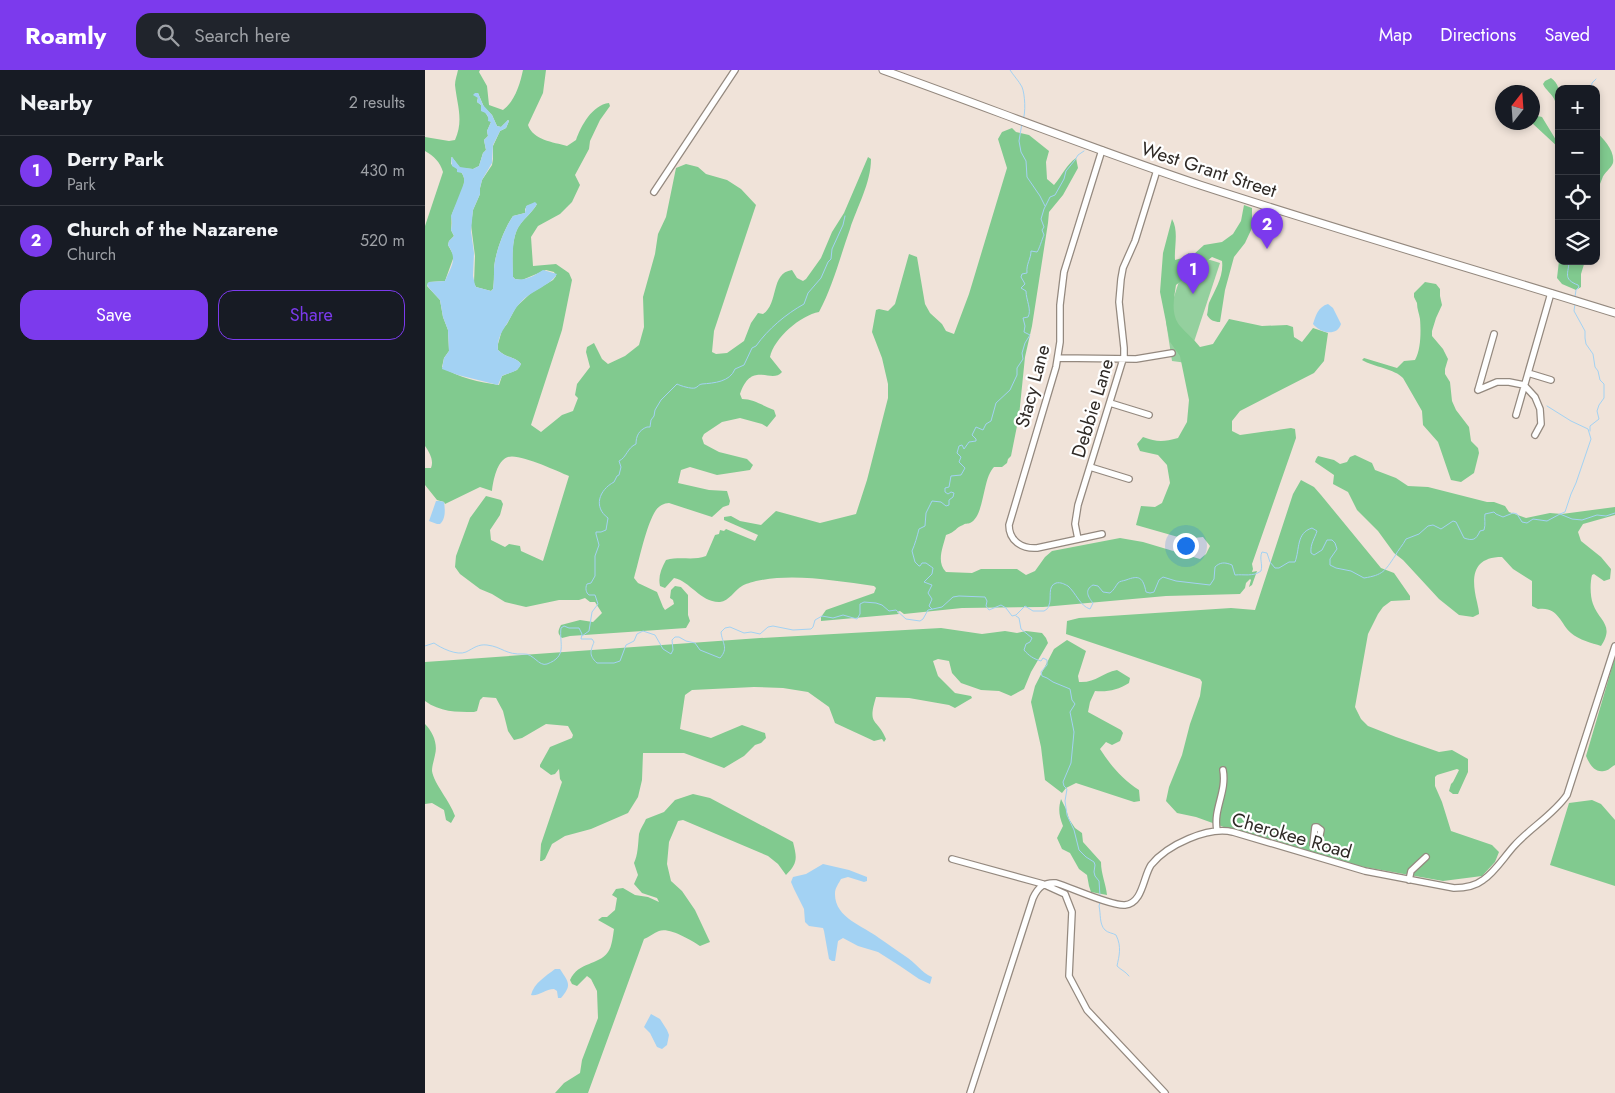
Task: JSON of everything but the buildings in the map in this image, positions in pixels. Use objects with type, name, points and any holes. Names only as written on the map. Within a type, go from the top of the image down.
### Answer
[{"type":"main road","name":"West Grant Street","points":[[883,70],[1157,170],[1326,225],[1615,313]]},
{"type":"street","points":[[654,192],[735,70]]},
{"type":"street","name":"Stacy Lane","points":[[1102,150],[1064,272],[1060,305],[1061,334],[1058,358],[1010,518],[1009,529],[1012,537],[1019,544],[1028,548],[1037,548],[1102,534]]},
{"type":"street","name":"Debbie Lane","points":[[1078,539],[1075,524],[1076,511],[1123,360],[1124,348],[1119,302],[1123,268],[1135,241],[1157,170]]},
{"type":"street","points":[[1516,415],[1551,293]]},
{"type":"street","points":[[1494,334],[1478,390],[1497,382],[1524,385],[1535,397],[1540,409],[1541,424],[1535,435]]},
{"type":"street","points":[[1058,358],[1123,360],[1172,353]]},
{"type":"street","points":[[1528,373],[1551,380]]},
{"type":"street","points":[[1110,403],[1149,415]]},
{"type":"street","points":[[1090,467],[1129,479]]},
{"type":"street","name":"Cherokee Road","points":[[1043,884],[1056,883],[1112,902],[1128,904],[1134,902],[1138,897],[1148,870],[1161,856],[1189,840],[1217,830],[1233,832],[1365,871],[1453,888],[1477,884],[1486,878],[1520,840],[1563,800],[1569,790],[1615,646]]},
{"type":"street","points":[[1217,830],[1216,816],[1223,791],[1223,770]]},
{"type":"street","points":[[1310,856],[1313,844]]},
{"type":"street","points":[[1409,880],[1411,871],[1426,857]]},
{"type":"street","points":[[952,859],[1043,884],[1065,894],[1072,912],[1069,976],[1087,1010],[1165,1093]]},
{"type":"street","points":[[970,1093],[1033,898],[1038,888],[1043,884]]},
{"type":"green space","points":[[458,70],[480,70],[479,72],[487,86],[489,105],[503,110],[514,97],[523,70],[546,70],[543,93],[528,125],[534,134],[539,137],[567,146],[576,140],[592,112],[609,103],[610,106],[600,120],[590,141],[589,149],[575,175],[580,185],[572,202],[560,214],[538,226],[531,237],[533,266],[556,264],[569,273],[572,280],[562,330],[531,425],[541,432],[562,415],[573,411],[578,398],[575,395],[577,384],[590,367],[586,352],[587,347],[594,343],[602,359],[608,364],[625,356],[639,345],[644,327],[643,297],[655,254],[658,234],[666,217],[676,168],[686,164],[698,167],[706,174],[727,180],[741,189],[756,205],[714,331],[712,352],[716,354],[727,353],[744,341],[751,323],[758,313],[763,314],[768,309],[777,283],[785,272],[792,270],[797,278],[803,281],[806,279],[821,258],[832,232],[844,213],[868,157],[871,159],[866,186],[832,282],[819,312],[804,318],[789,328],[777,342],[770,357],[782,372],[778,375],[756,375],[750,378],[740,394],[742,399],[754,401],[774,410],[776,416],[767,427],[740,418],[722,422],[704,434],[702,438],[704,444],[719,452],[747,459],[753,465],[750,470],[717,475],[690,467],[681,470],[678,483],[709,490],[727,491],[730,501],[729,505],[723,507],[712,517],[669,503],[660,506],[652,517],[634,578],[638,583],[657,592],[665,610],[674,604],[670,598],[671,590],[675,586],[681,587],[688,595],[688,615],[690,621],[686,628],[562,638],[559,635],[561,625],[580,620],[593,622],[602,613],[595,602],[590,602],[585,598],[579,600],[559,600],[526,607],[505,602],[480,589],[460,574],[455,567],[456,556],[470,518],[486,496],[501,500],[503,504],[500,515],[490,530],[491,540],[505,547],[509,544],[520,546],[521,551],[543,561],[569,476],[538,463],[513,456],[504,459],[498,466],[492,491],[480,487],[445,504],[437,500],[425,485],[425,468],[431,468],[432,460],[425,446],[425,226],[443,172],[436,160],[425,151],[425,137],[449,141],[455,140],[458,133],[459,112],[455,85]],"holes":[[[478,93],[484,107],[492,115],[497,126],[501,127],[509,121],[506,128],[500,131],[493,146],[492,165],[482,180],[480,194],[473,210],[471,225],[475,256],[474,283],[476,287],[491,291],[493,289],[496,256],[506,228],[513,216],[525,213],[528,205],[537,204],[516,231],[512,265],[513,277],[522,280],[546,270],[554,272],[556,276],[553,280],[531,293],[516,307],[502,330],[498,350],[521,364],[517,370],[502,376],[499,385],[469,379],[442,367],[444,358],[449,351],[448,330],[440,300],[427,286],[429,282],[445,281],[454,256],[448,245],[454,236],[451,230],[452,215],[463,189],[464,179],[461,172],[451,164],[451,158],[460,168],[473,169],[479,166],[483,153],[486,150],[484,140],[488,136],[487,131],[491,122],[481,105],[477,102],[478,97],[476,97]]]},
{"type":"green space","points":[[1551,78],[1557,85],[1555,85],[1555,101],[1543,84]]},
{"type":"green space","points":[[1540,117],[1555,138],[1555,144],[1540,130]]},
{"type":"green space","points":[[1012,128],[1016,132],[1029,135],[1049,151],[1046,162],[1047,179],[1054,185],[1069,164],[1076,158],[1078,168],[1063,195],[1049,212],[1032,326],[1025,357],[1019,416],[1011,456],[1007,463],[1002,467],[994,467],[990,473],[975,519],[946,535],[941,554],[943,568],[946,572],[972,573],[981,569],[1017,569],[1026,575],[1035,571],[1052,551],[1120,538],[1143,542],[1200,559],[1206,554],[1210,546],[1203,537],[1185,539],[1136,525],[1141,506],[1155,507],[1162,503],[1170,483],[1167,465],[1158,455],[1140,451],[1137,444],[1143,437],[1160,441],[1178,438],[1187,422],[1189,400],[1180,356],[1170,342],[1160,292],[1163,253],[1172,219],[1176,234],[1175,260],[1193,255],[1204,245],[1222,242],[1233,234],[1241,221],[1244,205],[1252,208],[1252,228],[1245,243],[1234,257],[1225,290],[1220,322],[1212,320],[1207,315],[1209,303],[1222,272],[1222,261],[1212,257],[1176,285],[1174,312],[1183,330],[1200,347],[1213,344],[1229,319],[1262,326],[1287,325],[1293,327],[1294,337],[1302,342],[1313,328],[1328,333],[1324,361],[1314,373],[1240,411],[1232,421],[1232,431],[1240,435],[1295,429],[1296,438],[1252,564],[1252,572],[1257,571],[1252,585],[1249,587],[1250,579],[1240,594],[1166,596],[1043,607],[962,608],[904,614],[900,611],[897,612],[899,614],[821,621],[821,617],[826,610],[874,593],[876,588],[874,586],[815,579],[771,579],[745,585],[726,600],[720,602],[701,596],[685,583],[674,578],[665,588],[660,586],[660,573],[666,560],[706,556],[715,535],[719,534],[720,530],[724,531],[726,529],[755,541],[758,535],[724,520],[724,517],[731,516],[740,521],[761,525],[776,511],[820,523],[856,514],[867,480],[888,398],[888,384],[882,358],[872,332],[876,310],[888,311],[895,304],[909,254],[917,257],[925,304],[930,313],[942,324],[946,331],[954,334],[969,294],[1007,168],[998,139],[1002,132]]},
{"type":"green space","points":[[1600,136],[1608,146],[1613,158],[1612,165],[1600,184]]},
{"type":"green space","points":[[1188,253],[1220,263],[1187,363],[1172,361],[1166,322]]},
{"type":"green space","points":[[1559,265],[1584,265],[1581,274],[1581,287],[1576,290],[1562,284],[1557,278]]},
{"type":"green space","points":[[1425,282],[1436,284],[1440,289],[1442,305],[1436,318],[1432,336],[1443,349],[1448,359],[1445,374],[1450,382],[1452,401],[1456,410],[1469,427],[1471,441],[1478,448],[1479,453],[1474,473],[1461,482],[1451,480],[1438,442],[1423,425],[1422,411],[1403,378],[1395,372],[1362,360],[1364,358],[1397,368],[1404,361],[1415,360],[1419,346],[1420,319],[1414,293]]},
{"type":"green space","points":[[1355,455],[1372,463],[1375,470],[1396,478],[1408,486],[1428,487],[1487,502],[1494,502],[1505,506],[1509,512],[1526,518],[1550,513],[1562,514],[1615,507],[1615,515],[1583,524],[1578,532],[1581,541],[1601,557],[1611,569],[1610,579],[1604,581],[1594,574],[1591,578],[1592,601],[1605,624],[1607,633],[1601,646],[1571,633],[1558,616],[1550,610],[1538,609],[1532,606],[1532,581],[1513,569],[1502,557],[1485,561],[1476,570],[1474,585],[1479,614],[1473,617],[1459,615],[1439,599],[1403,560],[1394,553],[1378,531],[1357,510],[1348,492],[1333,484],[1334,475],[1315,462],[1318,456],[1334,460],[1340,464],[1347,462],[1350,457]]},
{"type":"green space","points":[[1301,480],[1314,487],[1381,568],[1394,573],[1410,596],[1410,600],[1391,601],[1383,607],[1368,634],[1355,707],[1361,719],[1368,726],[1439,752],[1452,750],[1468,759],[1468,772],[1458,794],[1453,794],[1449,791],[1459,770],[1457,769],[1437,775],[1435,777],[1435,786],[1451,831],[1492,845],[1499,852],[1495,862],[1482,876],[1443,881],[1331,861],[1275,840],[1232,830],[1196,817],[1177,813],[1166,801],[1200,696],[1202,682],[1200,679],[1066,634],[1067,621],[1079,618],[1231,608],[1255,610],[1293,494]]},
{"type":"green space","points":[[941,628],[982,634],[1005,631],[1042,633],[1048,643],[1031,672],[1024,689],[1011,696],[999,691],[981,690],[961,683],[952,673],[949,661],[938,659],[933,661],[938,676],[955,693],[971,696],[972,698],[955,708],[949,705],[909,698],[876,697],[873,707],[873,718],[883,732],[886,739],[884,742],[882,739],[874,741],[835,723],[829,707],[808,692],[783,688],[754,687],[692,690],[685,695],[680,729],[711,738],[742,725],[765,733],[766,738],[761,743],[755,745],[744,756],[724,768],[684,753],[643,753],[642,780],[638,797],[628,813],[591,829],[565,836],[552,844],[545,859],[542,861],[540,861],[541,844],[562,782],[559,769],[555,774],[551,775],[540,765],[550,747],[572,738],[573,735],[568,726],[546,724],[522,738],[514,740],[508,731],[503,711],[496,698],[483,697],[480,700],[477,711],[474,712],[442,709],[425,701],[425,662],[760,638]]},
{"type":"green space","points":[[1067,640],[1086,651],[1078,676],[1079,682],[1090,681],[1117,670],[1130,678],[1129,683],[1117,689],[1095,691],[1088,712],[1121,730],[1123,733],[1120,741],[1112,745],[1106,742],[1100,749],[1117,772],[1139,790],[1140,801],[1134,802],[1076,783],[1066,788],[1062,793],[1045,780],[1041,747],[1031,702],[1035,686],[1054,649]]},
{"type":"green space","points":[[1615,657],[1615,765],[1607,770],[1600,771],[1592,767],[1586,756]]},
{"type":"green space","points":[[425,724],[435,742],[436,751],[432,769],[433,776],[455,816],[451,823],[446,820],[444,810],[432,803],[425,804]]},
{"type":"green space","points":[[693,794],[710,798],[793,842],[796,856],[795,864],[786,875],[778,864],[768,856],[683,820],[678,821],[669,842],[667,864],[671,881],[682,891],[695,910],[710,942],[700,946],[680,935],[663,930],[644,939],[588,1093],[555,1093],[564,1083],[580,1073],[582,1060],[598,1018],[597,991],[591,979],[587,976],[577,986],[572,984],[570,980],[583,966],[599,960],[609,950],[614,929],[598,920],[602,917],[607,917],[615,910],[617,898],[612,895],[616,889],[623,888],[635,895],[648,897],[659,902],[657,898],[642,893],[634,884],[638,875],[634,863],[640,832],[646,819],[664,812],[675,800]]},
{"type":"green space","points":[[1061,799],[1069,819],[1075,828],[1082,833],[1083,842],[1101,862],[1107,895],[1091,892],[1087,875],[1079,869],[1070,853],[1062,849],[1057,838],[1063,826],[1059,812]]},
{"type":"green space","points":[[1592,800],[1601,804],[1615,820],[1615,886],[1550,865],[1569,803]]},
{"type":"water","points":[[478,93],[483,105],[492,115],[497,126],[501,127],[509,121],[506,128],[500,131],[493,145],[492,163],[482,180],[480,194],[473,210],[471,231],[475,285],[476,287],[491,291],[493,289],[496,256],[506,228],[513,216],[525,213],[526,206],[535,202],[537,204],[520,225],[514,239],[513,277],[515,279],[526,279],[543,270],[557,274],[551,281],[520,303],[503,331],[499,340],[498,350],[521,364],[516,371],[502,376],[498,385],[442,369],[444,358],[449,351],[448,330],[440,300],[427,284],[429,282],[445,281],[453,263],[453,255],[448,245],[454,236],[451,230],[451,216],[464,183],[464,178],[462,173],[457,172],[457,169],[452,166],[451,158],[460,167],[473,169],[479,166],[483,153],[486,150],[484,140],[488,136],[487,131],[491,122],[488,121],[487,114],[481,111],[481,105],[477,102],[478,98],[473,95]]},
{"type":"water","points":[[1328,304],[1333,308],[1341,324],[1336,331],[1332,332],[1320,330],[1313,324],[1320,309]]},
{"type":"water","points":[[436,501],[444,502],[444,517],[440,524],[429,521]]},
{"type":"water","points":[[823,864],[849,870],[867,877],[867,881],[864,882],[848,877],[841,879],[835,893],[839,909],[851,920],[909,958],[932,977],[930,984],[919,979],[878,952],[858,946],[843,938],[838,941],[835,961],[829,959],[823,928],[809,926],[805,922],[804,909],[791,882],[793,877],[806,874]]},
{"type":"water","points":[[555,969],[560,969],[568,984],[567,990],[561,998],[558,998],[557,991],[554,989],[531,995],[538,983]]},
{"type":"water","points":[[651,1014],[660,1019],[669,1035],[667,1045],[662,1049],[657,1047],[650,1033],[644,1027]]},
{"type":"waterway","points":[[1010,70],[1023,90],[1025,108],[1023,120]]},
{"type":"waterway","points":[[1592,85],[1596,79]]},
{"type":"waterway","points":[[1022,123],[1019,141],[1021,152],[1026,161],[1027,177],[1045,206]]},
{"type":"waterway","points":[[932,609],[929,606],[932,599],[928,593],[932,585],[924,582],[932,574],[933,568],[926,563],[922,563],[919,566],[915,562],[912,551],[919,529],[925,526],[926,513],[932,501],[941,502],[946,506],[949,505],[949,500],[953,497],[954,493],[948,494],[945,492],[945,488],[949,487],[951,476],[961,475],[965,468],[959,462],[961,457],[957,453],[959,446],[962,445],[964,449],[969,442],[976,441],[972,435],[976,427],[983,430],[986,424],[991,421],[996,403],[1010,390],[1017,375],[1017,368],[1023,359],[1022,353],[1025,343],[1030,335],[1024,332],[1023,318],[1028,317],[1029,311],[1026,291],[1021,288],[1025,284],[1021,277],[1022,274],[1027,273],[1031,251],[1037,252],[1044,235],[1041,219],[1044,209],[1050,197],[1055,195],[1064,179],[1066,171],[1078,155],[1084,151]]},
{"type":"waterway","points":[[582,636],[589,631],[592,612],[598,604],[595,595],[589,595],[586,589],[587,584],[591,583],[595,576],[595,556],[599,545],[596,532],[606,530],[608,518],[603,514],[599,504],[600,499],[605,489],[619,475],[621,467],[619,461],[636,444],[637,436],[640,432],[644,428],[650,427],[655,410],[661,400],[677,384],[696,388],[701,384],[726,379],[735,369],[744,365],[752,348],[772,328],[784,317],[804,304],[808,293],[821,278],[831,259],[832,249],[845,216]]},
{"type":"waterway","points":[[1569,265],[1568,278],[1579,287],[1576,290],[1575,297]]},
{"type":"waterway","points":[[1575,304],[1574,311],[1585,331],[1586,344],[1593,354],[1595,367],[1600,380],[1604,384],[1604,398],[1597,411],[1599,419],[1590,426],[1590,431]]},
{"type":"waterway","points":[[1547,406],[1588,429],[1591,439],[1565,512],[1560,514]]},
{"type":"waterway","points":[[425,646],[434,643],[449,651],[462,653],[487,645],[512,653],[527,654],[541,664],[547,664],[554,661],[560,653],[561,628],[564,626],[579,628],[582,634],[581,639],[592,639],[594,642],[591,655],[597,663],[620,661],[626,645],[634,641],[637,634],[643,631],[655,635],[663,649],[671,654],[673,650],[672,640],[675,637],[679,637],[695,643],[700,650],[720,658],[725,648],[721,632],[725,628],[730,627],[744,633],[760,634],[768,627],[773,626],[793,630],[811,629],[815,620],[822,616],[833,618],[843,615],[857,619],[860,614],[860,604],[864,602],[882,605],[889,611],[896,610],[906,619],[920,621],[928,610],[942,607],[953,597],[959,596],[985,597],[987,601],[986,606],[989,610],[1001,605],[1012,616],[1016,615],[1025,606],[1033,611],[1044,611],[1049,606],[1050,592],[1056,583],[1068,586],[1083,605],[1090,609],[1093,603],[1088,596],[1088,591],[1093,585],[1098,586],[1103,592],[1110,593],[1119,582],[1134,578],[1140,578],[1146,592],[1150,593],[1154,592],[1159,580],[1163,577],[1176,581],[1210,585],[1214,579],[1215,567],[1221,563],[1232,565],[1235,575],[1252,575],[1261,571],[1262,552],[1267,553],[1270,562],[1275,568],[1279,568],[1289,562],[1295,562],[1299,542],[1303,534],[1312,528],[1317,531],[1311,553],[1314,555],[1322,550],[1327,540],[1332,540],[1337,549],[1330,559],[1330,565],[1351,571],[1364,578],[1383,572],[1406,539],[1419,534],[1428,526],[1433,525],[1441,529],[1453,521],[1456,522],[1464,538],[1472,539],[1476,538],[1480,531],[1484,530],[1485,514],[1494,512],[1503,517],[1513,513],[1517,514],[1522,522],[1527,523],[1533,519],[1547,521],[1560,514],[1572,519],[1582,520],[1597,515],[1606,516],[1615,513]]},
{"type":"waterway","points":[[1016,616],[1019,618],[1021,629],[1032,638],[1026,644],[1024,650],[1036,659],[1041,661],[1043,658],[1047,660],[1047,665],[1041,672],[1042,676],[1070,689],[1072,700],[1075,704],[1070,712],[1074,732],[1071,763],[1063,782],[1067,789],[1065,801],[1067,815],[1074,830],[1079,850],[1094,862],[1094,872],[1099,881],[1100,896]]},
{"type":"waterway","points":[[1100,903],[1103,928],[1116,935],[1119,944],[1120,951],[1117,966],[1129,976]]},
{"type":"place","name":"Church of the Nazarene","points":[[1267,249]]},
{"type":"place","name":"Derry Park","points":[[1193,294]]}]
